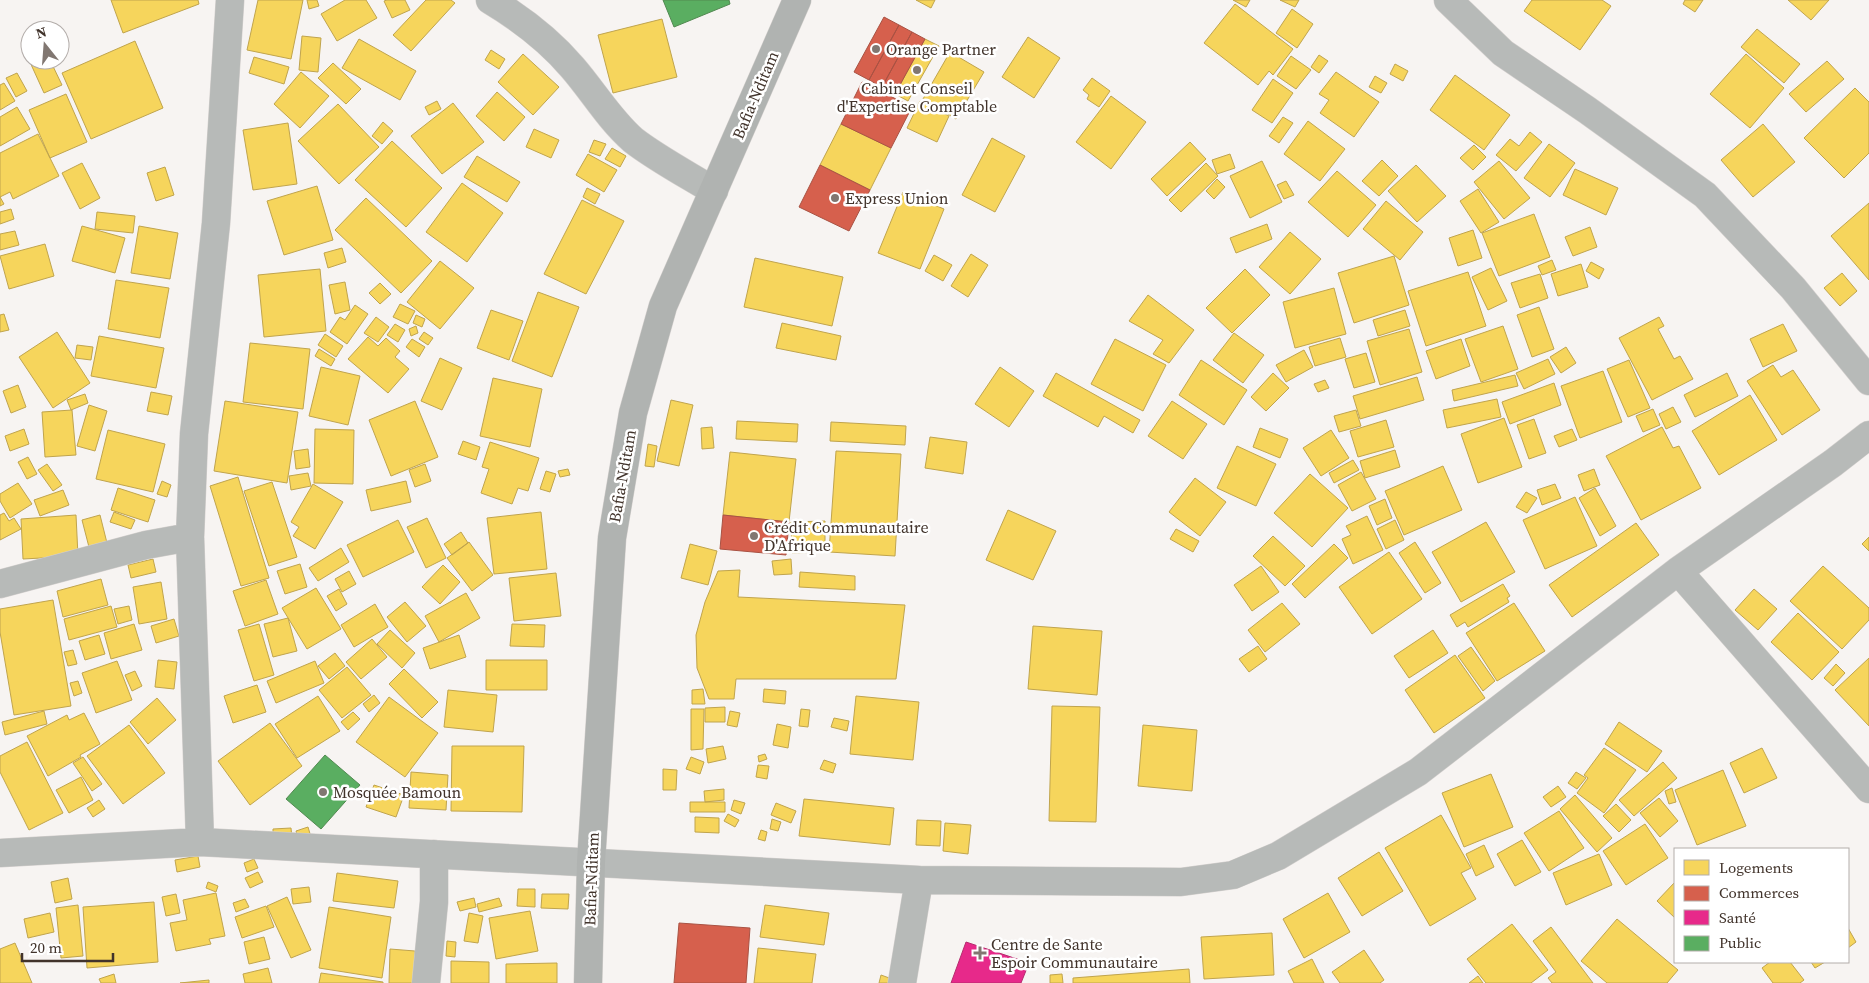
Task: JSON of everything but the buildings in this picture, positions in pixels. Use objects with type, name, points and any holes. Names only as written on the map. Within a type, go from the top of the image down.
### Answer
[{"type":"main road","name":"Bafia-Nditam","points":[[588,983],[591,862],[612,538],[633,413],[663,306],[797,0]]},
{"type":"street","points":[[200,842],[190,536],[194,434],[216,223],[230,0]]},
{"type":"street","points":[[490,0],[514,14],[545,39],[572,66],[614,120],[634,140],[714,191]]},
{"type":"street","points":[[1448,0],[1503,53],[1587,110],[1705,195],[1793,288],[1869,381]]},
{"type":"street","points":[[0,853],[200,842],[919,880],[1181,882],[1233,875],[1278,856],[1418,772],[1678,571],[1834,463],[1869,436]]},
{"type":"street","points":[[3,577],[190,536]]},
{"type":"street","points":[[1678,571],[1869,789]]},
{"type":"street","points":[[426,983],[434,902],[434,854]]},
{"type":"street","points":[[902,983],[919,880]]},
{"type":"place","name":"Orange Partner","points":[[876,49]]},
{"type":"place","name":"Cabinet Conseil d'Expertise Comptable","points":[[917,70]]},
{"type":"place","name":"Express Union","points":[[835,198]]},
{"type":"place","name":"Crédit Communautaire D'Afrique","points":[[754,536]]},
{"type":"place","name":"Mosquée Bamoun","points":[[323,792]]},
{"type":"place","name":"Centre de Sante Espoir Communautaire","points":[[980,953]]}]
